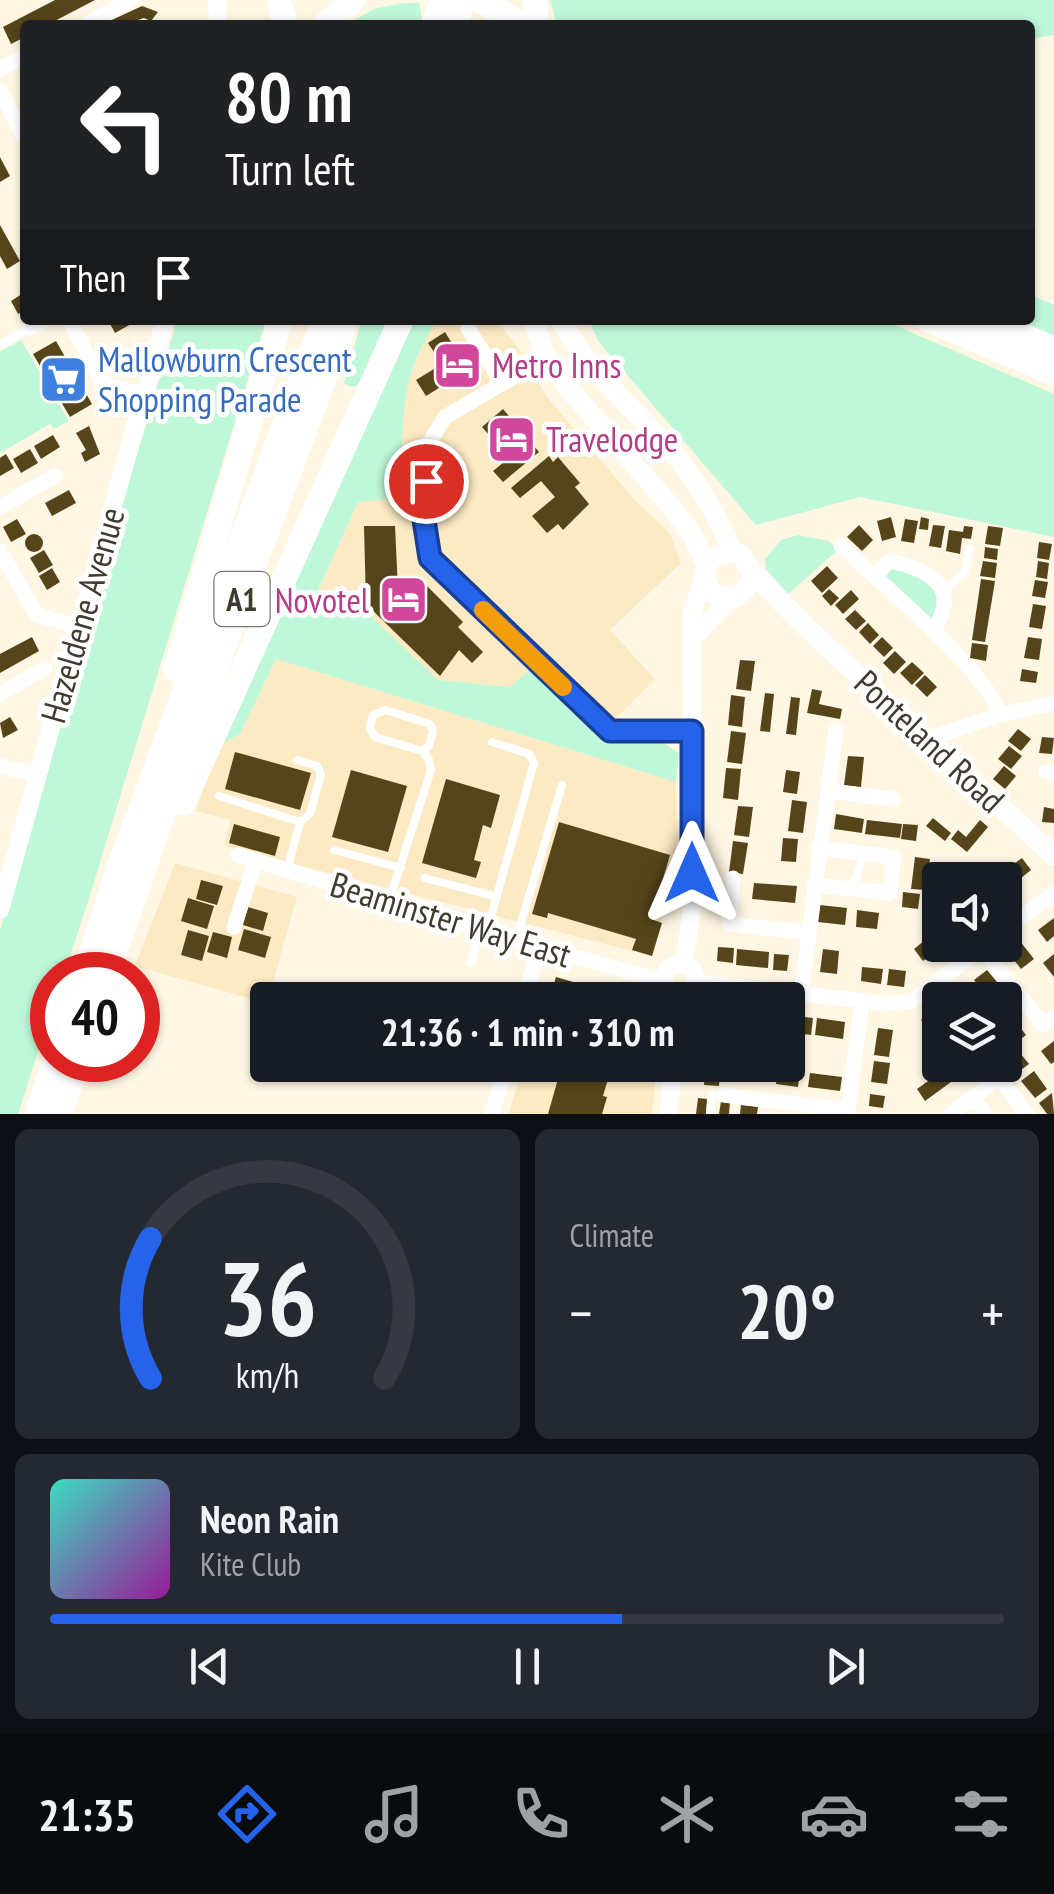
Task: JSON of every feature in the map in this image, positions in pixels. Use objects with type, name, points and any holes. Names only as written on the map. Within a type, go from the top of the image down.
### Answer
[{"type":"highway","points":[[331,20],[353,0]]},
{"type":"highway","points":[[480,0],[515,20]]},
{"type":"highway","name":"A1","points":[[129,874],[127,822],[279,325]]},
{"type":"highway","name":"A1","points":[[112,952],[129,874],[322,325]]},
{"type":"highway","name":"A1","points":[[94,952],[129,874],[344,325]]},
{"type":"highway","name":"A1","points":[[129,874],[172,827],[399,325]]},
{"type":"highway","points":[[942,325],[1054,373]]},
{"type":"highway","points":[[994,325],[1054,349]]},
{"type":"highway","points":[[37,1114],[48,1082]]},
{"type":"highway","points":[[60,1114],[71,1082]]},
{"type":"main road","points":[[535,325],[546,358],[568,389],[693,536],[706,569],[707,585],[714,594],[733,598],[745,591],[751,582],[748,562],[732,552],[722,525],[676,456],[607,383],[571,325]]},
{"type":"main road","points":[[706,569],[713,557],[732,552]]},
{"type":"main road","name":"Ponteland Road","points":[[751,570],[806,627],[1054,856]]},
{"type":"main road","name":"Ponteland Road","points":[[733,598],[770,604],[806,627]]},
{"type":"street","points":[[93,20],[131,0]]},
{"type":"street","points":[[0,91],[20,129]]},
{"type":"street","points":[[71,325],[101,380],[144,394]]},
{"type":"street","name":"Hazeldene Avenue","points":[[0,910],[164,325]]},
{"type":"street","points":[[468,328],[502,384]]},
{"type":"street","points":[[546,358],[445,417],[428,443],[424,520],[430,558],[610,731],[692,731]]},
{"type":"street","points":[[0,507],[55,476]]},
{"type":"street","points":[[26,492],[35,509]]},
{"type":"street","points":[[841,546],[933,631],[994,697],[1000,714]]},
{"type":"street","points":[[0,552],[36,615],[78,627]]},
{"type":"street","points":[[874,576],[890,562],[918,567],[940,584],[947,600],[945,614],[933,631]]},
{"type":"street","points":[[684,964],[693,902],[692,614],[706,569]]},
{"type":"street","points":[[693,638],[733,598]]},
{"type":"street","points":[[0,694],[45,668]]},
{"type":"street","points":[[928,740],[1000,714],[1054,703]]},
{"type":"street","points":[[802,982],[836,732]]},
{"type":"street","points":[[0,766],[36,775]]},
{"type":"street","points":[[828,790],[893,799]]},
{"type":"street","points":[[814,885],[890,894],[894,857],[818,848]]},
{"type":"street","name":"Beaminster Way East","points":[[238,855],[664,981]]},
{"type":"street","points":[[234,928],[256,860]]},
{"type":"street","points":[[733,878],[728,924],[808,933]]},
{"type":"street","points":[[1022,917],[1054,893]]},
{"type":"street","points":[[529,982],[540,947]]},
{"type":"street","points":[[805,994],[892,1004],[912,1001],[963,962]]},
{"type":"street","points":[[996,962],[1043,1025],[1054,1017]]},
{"type":"street","points":[[664,981],[670,968],[684,964]]},
{"type":"street","points":[[684,964],[694,973],[696,982]]},
{"type":"street","points":[[717,1094],[848,1110],[862,1001]]},
{"type":"street","points":[[951,1114],[999,1078],[1028,1114]]},
{"type":"street","points":[[492,1114],[501,1082]]},
{"type":"street","points":[[668,1114],[672,1082]]},
{"type":"street","points":[[973,1098],[985,1114]]},
{"type":"lane","points":[[0,345],[35,325]]},
{"type":"lane","points":[[943,592],[965,572],[970,549]]},
{"type":"lane","points":[[385,710],[430,724],[433,732],[428,746],[422,750],[375,737],[370,728],[373,715],[385,710]]},
{"type":"lane","points":[[472,963],[497,897],[534,763],[529,754],[492,742]]},
{"type":"lane","points":[[388,901],[431,770],[422,750]]},
{"type":"lane","points":[[287,870],[300,822],[310,814],[322,774],[316,766],[297,760]]},
{"type":"lane","points":[[516,940],[562,784]]},
{"type":"lane","points":[[219,796],[300,822]]},
{"type":"lane","points":[[334,850],[401,868]]},
{"type":"lane","points":[[853,889],[864,854]]},
{"type":"lane","points":[[424,878],[497,897]]},
{"type":"lane","points":[[710,1114],[717,1094]]},
{"type":"shaded area","points":[[434,325],[499,325],[515,343],[547,397],[633,498],[670,534],[681,563],[610,630],[655,679],[602,732],[510,687],[438,680],[358,604],[316,596],[358,502],[403,497],[401,418],[408,382]]},
{"type":"shaded area","points":[[276,659],[676,782],[678,854],[652,956],[224,846],[231,820],[196,811],[216,747],[240,734]]},
{"type":"shaded area","points":[[175,863],[297,897],[273,982],[250,982],[250,998],[160,973],[160,952],[140,952]]},
{"type":"shaded area","points":[[518,1082],[655,1082],[652,1114],[509,1114]]},
{"type":"green space","points":[[550,0],[1054,0],[1054,35],[1035,38],[1035,20],[556,20]]},
{"type":"green space","points":[[419,3],[422,18],[355,20],[376,8]]},
{"type":"green space","points":[[1035,296],[1054,305],[1054,336],[1031,325],[1035,325]]},
{"type":"green space","points":[[176,325],[264,325],[71,952],[30,952],[30,1077],[18,1114],[0,1114],[0,931]]},
{"type":"green space","points":[[361,325],[386,325],[359,385],[351,387],[344,383]]},
{"type":"green space","points":[[409,325],[435,325],[415,362],[404,405],[404,498],[358,502],[316,595],[357,603],[438,680],[510,687],[532,668],[613,742],[664,743],[679,753],[676,782],[276,659],[240,734],[216,747]]},
{"type":"green space","points":[[591,325],[895,325],[1054,394],[1054,537],[860,497],[756,525],[598,341]]},
{"type":"green space","points":[[21,340],[69,421],[54,429],[50,424],[0,453],[0,352]]},
{"type":"green space","points":[[798,535],[829,541],[838,550],[788,594],[766,569],[765,559],[781,540]]},
{"type":"green space","points":[[893,566],[918,576],[943,598],[939,616],[929,620],[885,578]]},
{"type":"building","points":[[55,0],[95,0],[57,20],[20,20],[20,40],[11,44],[3,27]]},
{"type":"building","points":[[142,6],[158,12],[152,20],[112,20]]},
{"type":"building","points":[[0,157],[10,176],[0,182]]},
{"type":"building","points":[[0,225],[20,261],[7,269],[0,256]]},
{"type":"building","points":[[20,295],[20,313],[18,314],[11,301]]},
{"type":"building","points":[[111,325],[129,325],[115,333]]},
{"type":"building","name":"Metro Inns","points":[[445,332],[458,353],[464,350],[474,366],[426,396],[416,380],[442,364],[428,343]]},
{"type":"building","name":"Mallowburn Crescent Shopping Parade","points":[[56,341],[92,404],[70,417],[33,354]]},
{"type":"building","name":"Travelodge","points":[[503,409],[539,452],[503,482],[493,471],[509,458],[482,427]]},
{"type":"building","points":[[89,426],[100,454],[85,462],[81,453],[86,450],[76,433]]},
{"type":"building","points":[[53,435],[60,447],[41,459],[34,446]]},
{"type":"building","points":[[30,449],[38,463],[21,473],[13,459]]},
{"type":"building","points":[[6,454],[14,468],[0,476],[0,458]]},
{"type":"building","points":[[549,456],[553,462],[558,457],[580,483],[575,487],[589,504],[563,530],[558,524],[547,533],[532,516],[555,497],[541,481],[520,498],[511,488]]},
{"type":"building","points":[[69,490],[76,503],[52,516],[45,503]]},
{"type":"building","points":[[891,517],[896,537],[882,541],[877,521]]},
{"type":"building","points":[[921,517],[929,519],[928,530],[919,529]]},
{"type":"building","points":[[17,519],[26,534],[11,542],[3,527]]},
{"type":"building","points":[[905,519],[918,521],[914,543],[901,541]]},
{"type":"building","points":[[859,525],[873,540],[862,551],[847,537]]},
{"type":"building","points":[[933,525],[945,526],[941,548],[929,546]]},
{"type":"building","name":"Novotel","points":[[364,526],[395,526],[398,590],[404,597],[421,580],[463,622],[458,627],[483,652],[472,663],[459,650],[440,676],[366,604]]},
{"type":"building","points":[[964,526],[973,527],[971,539],[962,538],[960,554],[946,551],[949,530],[963,532]]},
{"type":"building","points":[[988,526],[1003,528],[1000,546],[985,544]]},
{"type":"building","points":[[34,534],[41,536],[41,550],[34,552],[27,550],[25,543],[27,536]]},
{"type":"building","points":[[1039,542],[1052,544],[1049,560],[1037,558]]},
{"type":"building","points":[[985,547],[998,549],[997,560],[984,558]]},
{"type":"building","points":[[44,550],[53,565],[39,573],[30,558]]},
{"type":"building","points":[[983,561],[997,563],[995,578],[980,576]]},
{"type":"building","points":[[1038,561],[1049,563],[1047,579],[1036,577]]},
{"type":"building","points":[[827,566],[838,578],[822,593],[811,581]]},
{"type":"building","points":[[52,568],[60,582],[47,590],[39,576]]},
{"type":"building","points":[[981,579],[995,581],[985,642],[972,640]]},
{"type":"building","points":[[1035,580],[1048,582],[1045,598],[1032,596]]},
{"type":"building","points":[[829,589],[839,598],[831,606],[822,596]]},
{"type":"building","points":[[851,590],[859,599],[843,614],[835,605]]},
{"type":"building","points":[[1033,604],[1046,606],[1042,629],[1029,627]]},
{"type":"building","points":[[855,610],[866,621],[856,630],[845,619]]},
{"type":"building","points":[[868,623],[879,635],[870,644],[859,632]]},
{"type":"building","points":[[32,637],[39,651],[0,673],[0,654]]},
{"type":"building","points":[[882,637],[893,648],[884,657],[873,646]]},
{"type":"building","points":[[1028,637],[1042,639],[1039,660],[1024,658]]},
{"type":"building","points":[[972,643],[988,645],[986,661],[970,658]]},
{"type":"building","points":[[895,651],[906,662],[894,674],[883,663]]},
{"type":"building","points":[[740,660],[755,661],[751,691],[736,689]]},
{"type":"building","points":[[912,662],[924,673],[912,685],[900,673]]},
{"type":"building","points":[[1022,669],[1038,672],[1036,683],[1020,681]]},
{"type":"building","points":[[925,675],[937,687],[927,697],[915,685]]},
{"type":"building","points":[[812,689],[822,691],[819,704],[842,709],[840,719],[807,713]]},
{"type":"building","points":[[765,693],[774,694],[770,732],[760,731]]},
{"type":"building","points":[[731,695],[745,697],[742,727],[728,725]]},
{"type":"building","points":[[791,697],[800,698],[796,735],[786,734]]},
{"type":"building","points":[[10,717],[18,730],[3,738],[0,723]]},
{"type":"building","points":[[1018,729],[1031,739],[1021,751],[1008,741]]},
{"type":"building","points":[[731,731],[746,733],[742,764],[727,762]]},
{"type":"building","points":[[1042,737],[1054,738],[1052,754],[1039,753]]},
{"type":"building","points":[[1009,746],[1022,756],[1011,769],[998,759]]},
{"type":"building","points":[[235,752],[311,773],[300,810],[225,789]]},
{"type":"building","points":[[848,756],[864,757],[861,787],[844,785]]},
{"type":"building","points":[[1004,766],[1016,776],[1005,789],[993,779]]},
{"type":"building","points":[[726,768],[741,769],[738,800],[723,798]]},
{"type":"building","points":[[351,770],[407,786],[388,852],[332,837]]},
{"type":"building","points":[[786,770],[800,772],[797,794],[783,792]]},
{"type":"building","points":[[446,779],[500,795],[491,828],[483,825],[474,860],[481,862],[476,878],[422,863]]},
{"type":"building","points":[[792,800],[807,802],[803,833],[788,831]]},
{"type":"building","points":[[738,806],[753,807],[749,837],[734,835]]},
{"type":"building","points":[[1044,807],[1054,809],[1054,823],[1042,822]]},
{"type":"building","points":[[836,814],[864,819],[862,833],[834,829]]},
{"type":"building","points":[[933,818],[951,833],[945,841],[926,826]]},
{"type":"building","points":[[867,820],[902,824],[900,838],[865,834]]},
{"type":"building","points":[[980,820],[988,827],[967,852],[951,839],[958,830],[966,837]]},
{"type":"building","points":[[559,822],[670,855],[651,919],[662,923],[652,956],[632,950],[636,939],[548,913],[547,918],[532,914]]},
{"type":"building","points":[[234,824],[280,837],[275,856],[229,843]]},
{"type":"building","points":[[903,824],[918,825],[916,841],[901,839]]},
{"type":"building","points":[[783,838],[798,839],[796,862],[781,861]]},
{"type":"building","points":[[733,841],[748,843],[743,874],[729,872]]},
{"type":"building","points":[[915,857],[930,859],[922,862],[922,890],[911,889]]},
{"type":"building","points":[[1022,858],[1031,870],[1022,877],[1022,862],[1016,862]]},
{"type":"building","points":[[201,880],[223,886],[217,905],[196,899]]},
{"type":"building","points":[[754,883],[797,886],[795,903],[752,899]]},
{"type":"building","points":[[903,892],[920,894],[918,909],[902,907]]},
{"type":"building","points":[[188,898],[214,906],[207,929],[181,921]]},
{"type":"building","points":[[820,905],[847,908],[845,925],[818,922]]},
{"type":"building","points":[[248,907],[268,913],[263,931],[243,925]]},
{"type":"building","points":[[857,910],[879,913],[877,929],[856,927]]},
{"type":"building","points":[[1054,918],[1054,936],[1047,942],[1038,930]]},
{"type":"building","points":[[244,929],[271,937],[265,958],[238,950]]},
{"type":"building","points":[[188,930],[209,936],[202,961],[181,955]]},
{"type":"building","points":[[213,932],[232,937],[227,958],[207,952]]},
{"type":"building","points":[[922,942],[922,960],[914,949]]},
{"type":"building","points":[[1022,944],[1034,959],[1021,969],[1016,962],[1022,962]]},
{"type":"building","points":[[718,947],[734,948],[733,963],[717,961]]},
{"type":"building","points":[[737,949],[769,952],[768,968],[736,965]]},
{"type":"building","points":[[823,949],[839,951],[837,974],[820,972]]},
{"type":"building","points":[[774,954],[789,955],[787,971],[773,970]]},
{"type":"building","points":[[1054,954],[1054,977],[1043,963]]},
{"type":"building","points":[[862,967],[883,969],[881,984],[861,981]]},
{"type":"building","points":[[889,969],[906,971],[904,987],[887,985]]},
{"type":"building","points":[[987,970],[997,982],[976,982]]},
{"type":"building","points":[[805,1017],[813,1018],[811,1035],[805,1034]]},
{"type":"building","points":[[817,1018],[845,1022],[843,1039],[815,1035]]},
{"type":"building","points":[[878,1028],[893,1030],[889,1057],[874,1055]]},
{"type":"building","points":[[1054,1041],[1054,1062],[1051,1064],[1041,1051]]},
{"type":"building","points":[[874,1061],[890,1063],[887,1084],[871,1082]]},
{"type":"building","points":[[1034,1071],[1047,1089],[1035,1098],[1022,1080]]},
{"type":"building","points":[[810,1073],[842,1077],[840,1091],[808,1087]]},
{"type":"building","points":[[557,1082],[607,1082],[602,1114],[548,1114]]},
{"type":"building","points":[[776,1082],[799,1082],[798,1087]]},
{"type":"building","points":[[927,1082],[951,1082],[925,1101],[917,1089]]},
{"type":"building","points":[[1052,1093],[1054,1114],[1047,1114],[1039,1103]]},
{"type":"building","points":[[870,1094],[885,1096],[883,1108],[869,1106]]},
{"type":"building","points":[[698,1098],[707,1099],[706,1114],[696,1114]]},
{"type":"building","points":[[721,1101],[730,1102],[729,1114],[719,1114]]},
{"type":"building","points":[[741,1105],[758,1107],[757,1114],[740,1114]]},
{"type":"slow traffic","points":[[483,610],[563,687]]},
{"type":"place","name":"Metro Inns","points":[[457,365]]},
{"type":"place","name":"Mallowburn Crescent Shopping Parade","points":[[63,379]]},
{"type":"place","name":"Travelodge","points":[[511,439]]},
{"type":"place","name":"Novotel","points":[[404,600]]},
{"type":"route","points":[[426,481],[424,520],[430,558],[610,731],[692,731],[692,873]]}]
